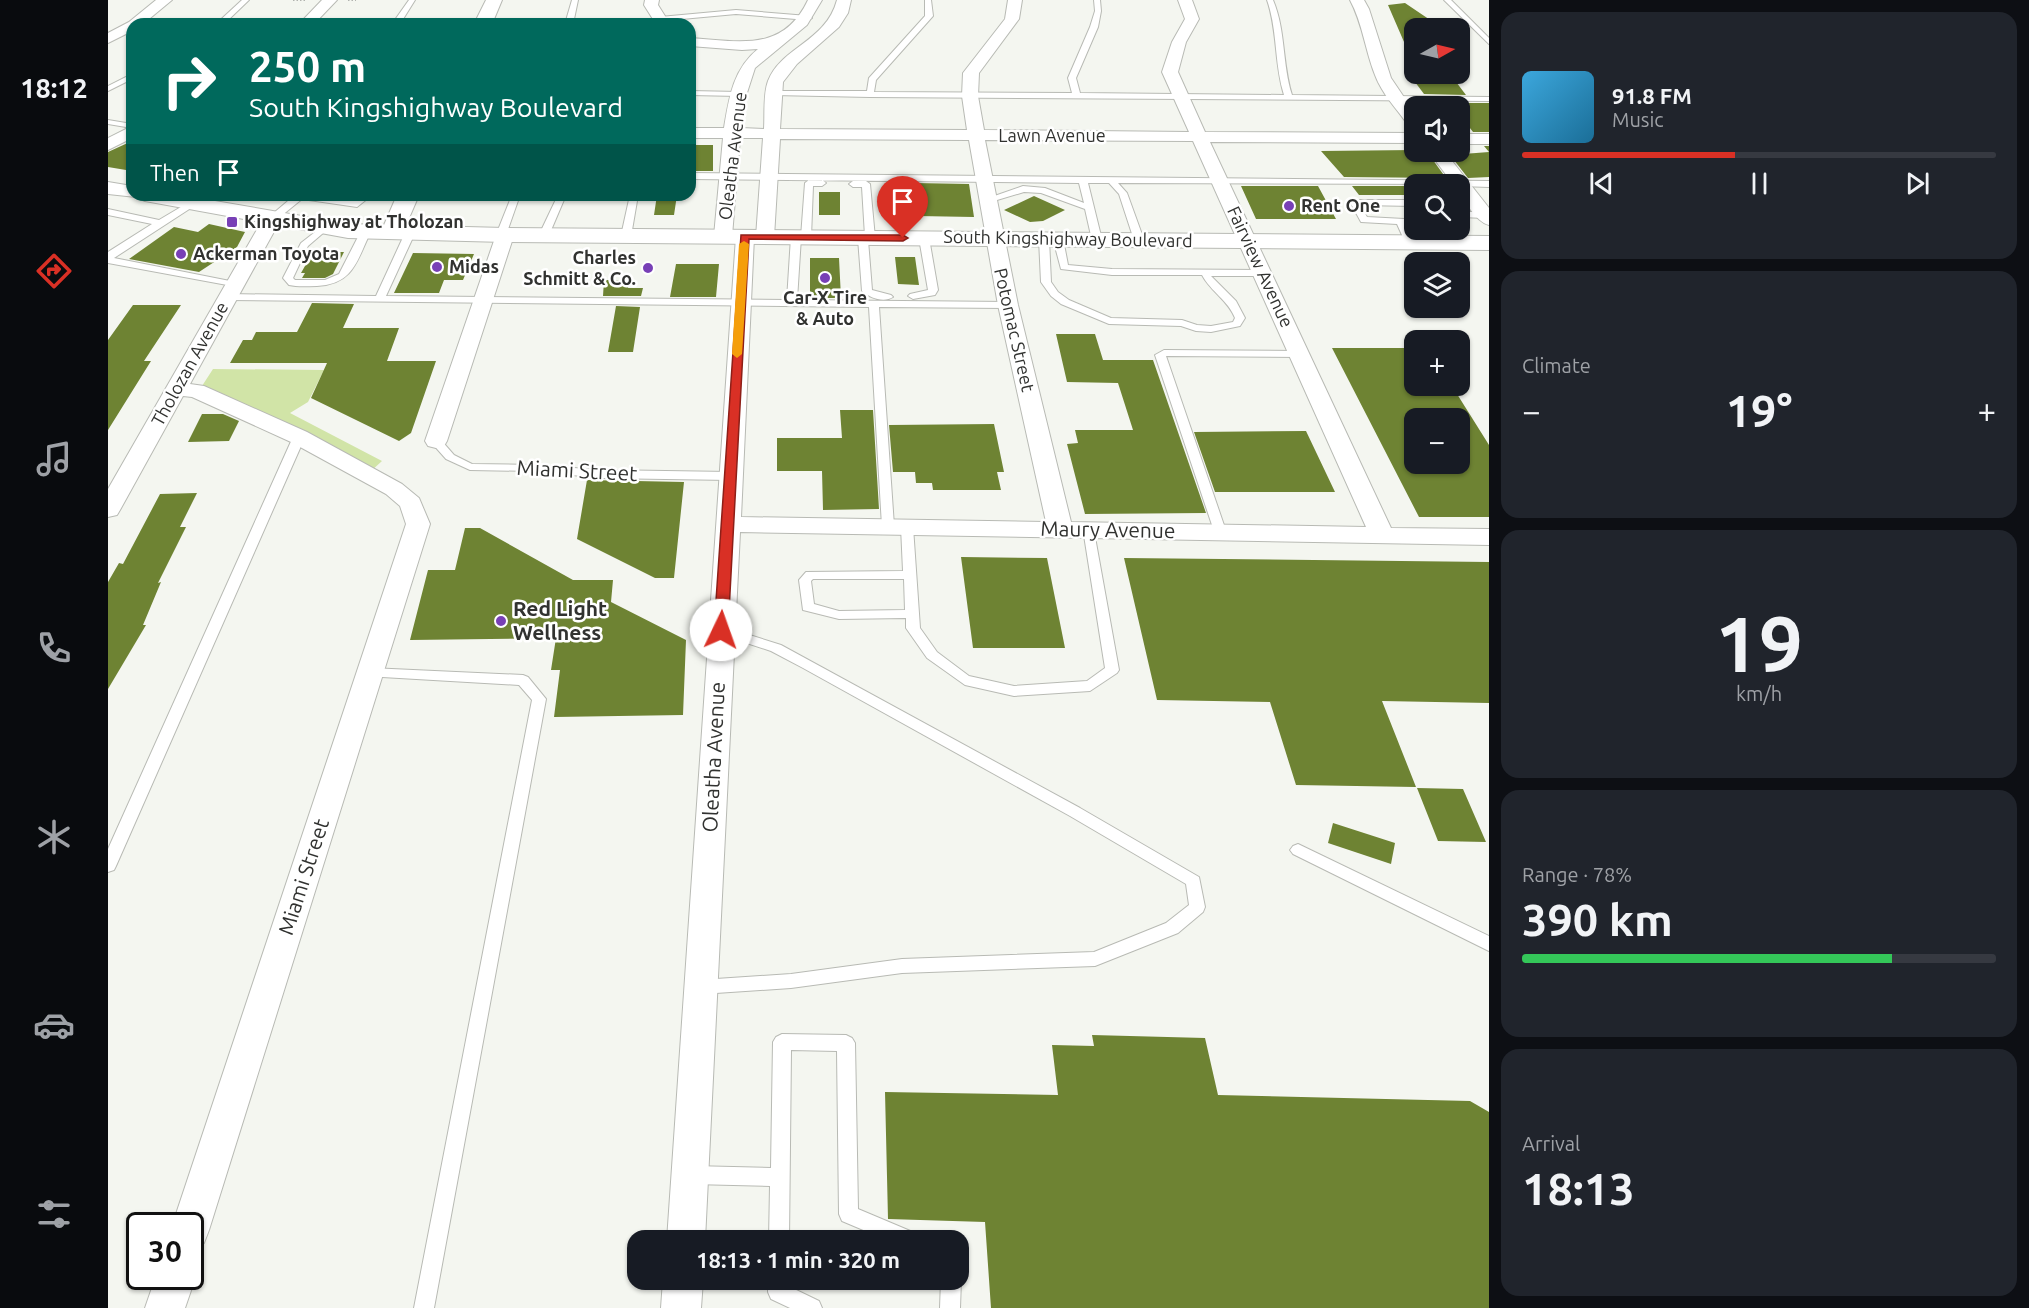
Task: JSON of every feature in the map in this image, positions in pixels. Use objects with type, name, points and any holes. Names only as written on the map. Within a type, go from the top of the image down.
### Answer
[{"type":"main road","points":[[486,18],[494,0]]},
{"type":"main road","points":[[108,188],[126,191]]},
{"type":"main road","name":"South Kingshighway Boulevard","points":[[190,201],[324,228],[503,235],[1249,241],[1404,232]]},
{"type":"main road","points":[[401,232],[407,201]]},
{"type":"main road","name":"South Kingshighway Boulevard","points":[[1468,240],[1489,243]]},
{"type":"street","points":[[142,18],[165,0]]},
{"type":"street","points":[[312,18],[330,0]]},
{"type":"street","points":[[652,0],[651,5],[660,18]]},
{"type":"street","name":"Oleatha Avenue","points":[[687,1230],[744,236],[729,176],[733,134],[743,77],[758,57],[776,42],[788,36],[808,18],[815,0]]},
{"type":"street","name":"Oleatha Avenue","points":[[744,236],[770,177],[775,82],[781,70],[836,21],[843,11],[844,0]]},
{"type":"street","name":"Potomac Street","points":[[1015,0],[1012,19],[971,73],[970,96],[983,179],[1008,305],[1060,529]]},
{"type":"street","name":"Fairview Avenue","points":[[1185,0],[1192,19],[1179,42],[1170,72],[1381,533]]},
{"type":"street","points":[[1356,0],[1367,16],[1380,71],[1404,108]]},
{"type":"street","points":[[108,39],[126,29]]},
{"type":"street","points":[[696,43],[742,46],[776,42],[809,46]]},
{"type":"street","points":[[696,46],[743,77]]},
{"type":"street","name":"Lawn Avenue","points":[[696,133],[1404,138]]},
{"type":"street","points":[[108,145],[126,134]]},
{"type":"street","points":[[1470,139],[1489,139]]},
{"type":"street","points":[[1470,199],[1487,217]]},
{"type":"street","name":"Tholozan Avenue","points":[[111,499],[272,219]]},
{"type":"street","name":"Miami Street","points":[[436,441],[503,235]]},
{"type":"street","points":[[176,389],[196,391],[298,437]]},
{"type":"street","name":"Miami Street","points":[[196,1212],[418,524],[414,507],[409,499],[298,437]]},
{"type":"street","name":"Maury Avenue","points":[[727,524],[1381,533],[1489,537]]},
{"type":"street","points":[[165,1308],[171,1290]]},
{"type":"street","points":[[681,1308],[682,1290]]},
{"type":"lane","points":[[226,18],[246,0]]},
{"type":"lane","points":[[400,18],[412,0]]},
{"type":"lane","points":[[571,18],[576,0]]},
{"type":"lane","points":[[736,0],[736,12]]},
{"type":"lane","points":[[870,95],[872,80],[928,16],[928,0]]},
{"type":"lane","points":[[1077,96],[1072,78],[1094,27],[1098,11],[1097,0]]},
{"type":"lane","points":[[1270,0],[1280,33],[1282,76],[1289,98]]},
{"type":"lane","points":[[1447,0],[1489,42]]},
{"type":"lane","points":[[687,18],[736,12],[808,18]]},
{"type":"lane","points":[[108,89],[126,79]]},
{"type":"lane","points":[[696,93],[739,94]]},
{"type":"lane","points":[[773,93],[1489,99]]},
{"type":"lane","points":[[108,122],[126,125]]},
{"type":"lane","points":[[696,176],[1219,180],[1404,190]]},
{"type":"lane","points":[[792,303],[801,237],[808,207],[809,183],[866,184],[867,291],[884,297],[919,296],[932,293],[933,290],[914,238],[899,178]]},
{"type":"lane","points":[[1083,179],[1097,240]]},
{"type":"lane","points":[[1111,180],[1123,193],[1139,240]]},
{"type":"lane","points":[[1470,191],[1489,184]]},
{"type":"lane","points":[[987,200],[1023,189],[1042,190],[1090,208]]},
{"type":"lane","points":[[184,201],[160,223],[110,255],[109,260],[231,291],[380,298],[1008,305]]},
{"type":"lane","points":[[272,219],[294,201]]},
{"type":"lane","points":[[336,201],[357,204],[361,201]]},
{"type":"lane","points":[[503,235],[514,201]]},
{"type":"lane","points":[[544,235],[558,201]]},
{"type":"lane","points":[[626,236],[633,201]]},
{"type":"lane","points":[[1404,202],[1354,202],[1364,220],[1401,221],[1404,224]]},
{"type":"lane","points":[[108,212],[160,223]]},
{"type":"lane","points":[[1470,216],[1487,217]]},
{"type":"lane","points":[[1401,221],[1404,224]]},
{"type":"lane","points":[[324,228],[304,245],[288,278],[292,283],[328,283],[347,274],[366,231]]},
{"type":"lane","points":[[380,298],[401,232]]},
{"type":"lane","points":[[1051,239],[1046,282],[1054,294],[1065,302],[1109,321],[1182,323],[1196,328],[1211,329],[1236,324],[1240,318],[1237,309],[1228,295],[1214,289],[1205,273]]},
{"type":"lane","points":[[1051,239],[1064,267],[1112,272],[1263,273]]},
{"type":"lane","points":[[874,303],[898,527],[908,575],[913,628],[932,655],[965,680],[1014,691],[1090,686],[1112,670],[1089,529]]},
{"type":"lane","points":[[1220,531],[1160,355],[1164,352],[1300,354]]},
{"type":"lane","points":[[108,866],[298,437]]},
{"type":"lane","name":"Miami Street","points":[[436,441],[450,457],[470,467],[533,468],[601,474],[730,476]]},
{"type":"lane","points":[[908,575],[810,575],[805,580],[806,598],[808,607],[839,615],[911,614]]},
{"type":"lane","points":[[701,987],[791,981],[902,966],[1095,959],[1172,928],[1197,907],[1193,881],[1144,852],[776,648],[721,630]]},
{"type":"lane","points":[[370,673],[523,680],[539,699],[424,1308]]},
{"type":"lane","points":[[1298,850],[1489,944]]},
{"type":"lane","points":[[779,1230],[782,1042],[846,1043],[849,1214],[885,1230]]},
{"type":"lane","points":[[690,1175],[780,1177]]},
{"type":"lane","points":[[778,1290],[812,1308]]},
{"type":"lane","points":[[950,1308],[951,1290]]},
{"type":"green space","points":[[213,369],[324,370],[308,402],[290,413],[382,461],[370,472],[202,386]]},
{"type":"building","points":[[1405,3],[1427,18],[1404,18],[1404,42],[1388,5]]},
{"type":"building","points":[[1416,84],[1458,84],[1466,95],[1424,94]]},
{"type":"building","points":[[1470,103],[1489,103],[1489,132],[1473,132],[1470,128]]},
{"type":"building","points":[[126,144],[126,170],[108,167],[108,152]]},
{"type":"building","points":[[696,145],[713,145],[713,171],[696,171]]},
{"type":"building","points":[[1404,150],[1404,162],[1434,162],[1443,174],[1404,174],[1404,178],[1344,177],[1321,151]]},
{"type":"building","points":[[1489,152],[1489,177],[1470,178],[1470,174],[1465,174],[1455,162],[1470,162],[1470,153]]},
{"type":"building","points":[[915,183],[969,184],[974,217],[918,216]]},
{"type":"building","name":"Rent One","points":[[1241,186],[1318,186],[1336,219],[1256,219]]},
{"type":"building","points":[[1352,186],[1404,186],[1404,195],[1359,195]]},
{"type":"building","points":[[819,192],[840,192],[840,215],[819,215]]},
{"type":"building","points":[[1034,196],[1065,210],[1043,221],[1030,222],[1004,210]]},
{"type":"building","points":[[656,201],[676,201],[674,215],[654,215]]},
{"type":"building","name":"Ackerman Toyota","points":[[209,224],[245,232],[237,247],[199,272],[129,259],[174,227],[198,232]]},
{"type":"building","points":[[313,252],[344,252],[333,274],[325,278],[302,278],[305,273],[301,273]]},
{"type":"building","name":"Midas","points":[[413,253],[474,254],[463,280],[444,280],[439,293],[394,293]]},
{"type":"building","points":[[895,257],[915,257],[919,285],[898,284]]},
{"type":"building","name":"Car-X Tire & Auto","points":[[810,258],[839,258],[841,298],[810,298]]},
{"type":"building","points":[[676,264],[719,264],[716,297],[670,297]]},
{"type":"building","points":[[604,280],[630,280],[628,288],[643,288],[641,296],[603,296]]},
{"type":"building","points":[[312,303],[354,304],[343,328],[399,328],[387,361],[436,361],[411,433],[399,441],[311,398],[327,363],[230,363],[243,340],[252,340],[256,332],[297,332]]},
{"type":"building","points":[[133,305],[181,305],[144,361],[151,361],[108,430],[108,340]]},
{"type":"building","points":[[616,306],[640,307],[633,352],[608,352]]},
{"type":"building","points":[[1056,334],[1095,334],[1103,360],[1153,360],[1206,513],[1085,514],[1067,444],[1078,443],[1075,430],[1133,430],[1118,383],[1067,382]]},
{"type":"building","points":[[1332,348],[1404,348],[1404,396],[1458,396],[1466,408],[1404,408],[1404,474],[1470,474],[1470,415],[1489,445],[1489,517],[1419,517]]},
{"type":"building","points":[[840,410],[873,410],[879,509],[823,510],[822,471],[777,471],[777,438],[842,438]]},
{"type":"building","points":[[202,414],[223,414],[239,421],[229,441],[188,442]]},
{"type":"building","points":[[994,424],[1004,472],[997,472],[1001,490],[933,490],[932,483],[916,483],[915,472],[893,472],[889,425]]},
{"type":"building","points":[[1306,431],[1335,492],[1215,492],[1194,432]]},
{"type":"building","points":[[587,480],[684,482],[674,578],[655,578],[577,539]]},
{"type":"building","points":[[197,493],[180,527],[186,527],[158,583],[161,582],[143,625],[146,625],[108,689],[108,582],[119,563],[123,564],[160,494]]},
{"type":"building","points":[[465,528],[480,528],[573,580],[613,580],[611,602],[686,640],[683,715],[554,717],[560,670],[551,670],[556,638],[410,640],[428,570],[455,570]]},
{"type":"building","points":[[961,557],[1047,558],[1065,648],[973,648]]},
{"type":"building","points":[[1124,558],[1489,562],[1489,703],[1382,701],[1416,787],[1296,785],[1270,702],[1157,700]]},
{"type":"building","points":[[1417,788],[1463,789],[1486,842],[1438,841]]},
{"type":"building","points":[[1333,823],[1395,843],[1391,864],[1328,843]]},
{"type":"building","points":[[1092,1035],[1205,1038],[1218,1095],[1470,1101],[1489,1112],[1489,1308],[991,1308],[985,1222],[888,1219],[885,1092],[1058,1095],[1052,1045],[1094,1046]]},
{"type":"slow traffic","points":[[737,354],[744,244]]},
{"type":"place","name":"Rent One","points":[[1289,206]]},
{"type":"place","name":"Kingshighway at Tholozan","points":[[232,222]]},
{"type":"place","name":"Ackerman Toyota","points":[[181,254]]},
{"type":"place","name":"Midas","points":[[437,267]]},
{"type":"place","name":"Charles Schmitt & Co.","points":[[648,268]]},
{"type":"place","name":"Car-X Tire & Auto","points":[[825,278]]},
{"type":"place","name":"Red Light Wellness","points":[[501,621]]},
{"type":"route","points":[[721,630],[745,237],[903,238]]}]
